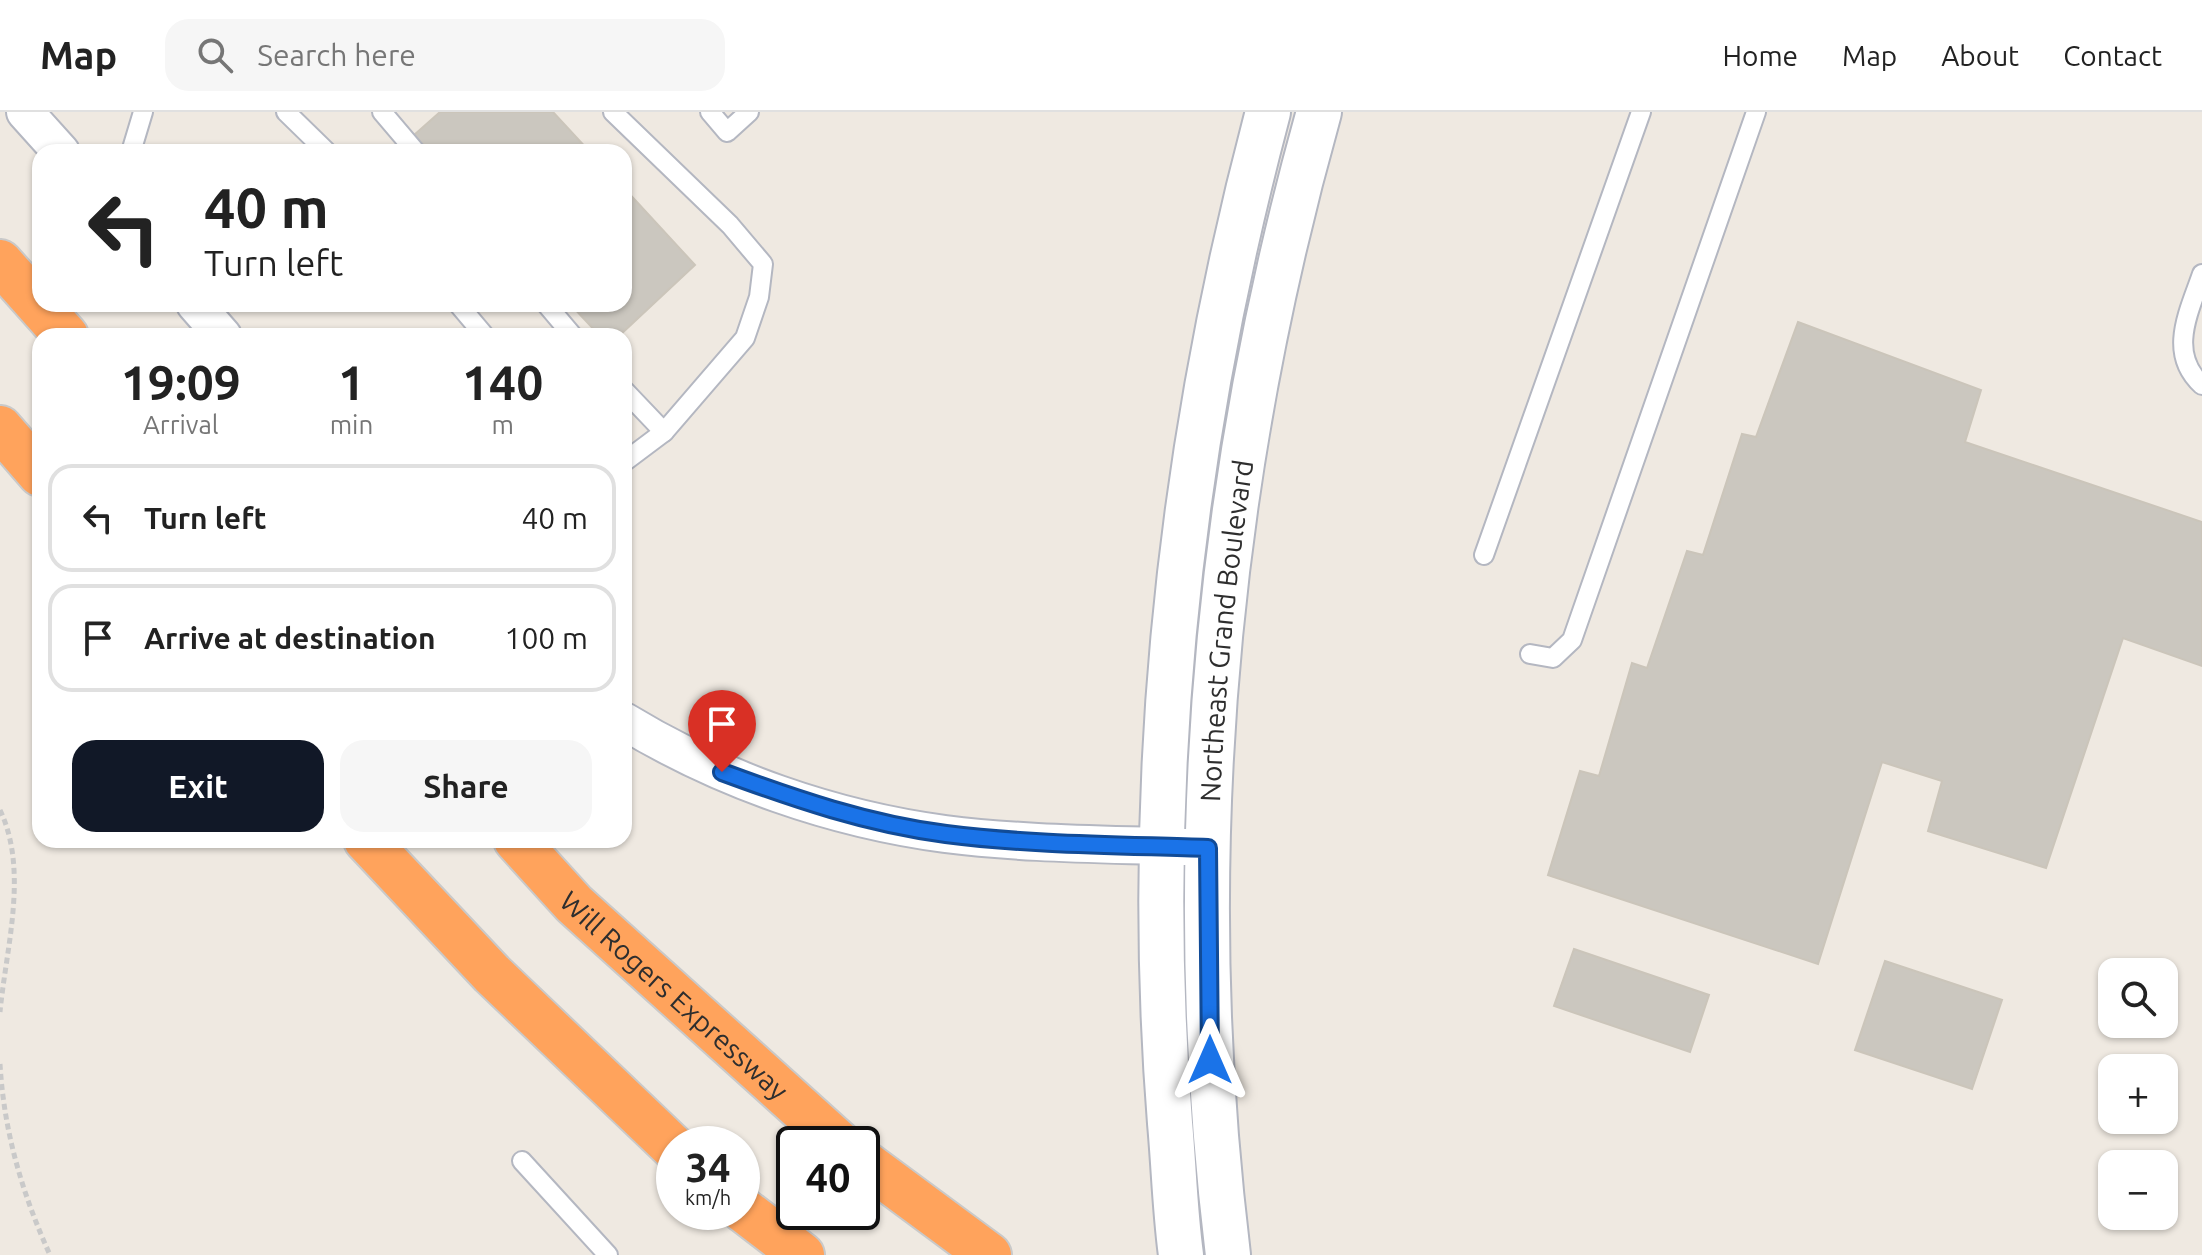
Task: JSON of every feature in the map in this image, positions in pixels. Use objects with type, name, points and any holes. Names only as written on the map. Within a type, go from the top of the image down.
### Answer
[{"type":"highway","points":[[0,262],[32,298]]},
{"type":"highway","points":[[45,312],[59,328]]},
{"type":"highway","points":[[0,428],[32,465]]},
{"type":"highway","points":[[374,848],[492,974],[656,1131]]},
{"type":"highway","name":"Will Rogers Expressway","points":[[523,848],[574,904],[820,1126]]},
{"type":"highway","points":[[880,1174],[989,1255]]},
{"type":"highway","points":[[760,1223],[802,1255]]},
{"type":"street","points":[[25,112],[54,144]]},
{"type":"street","name":"Northeast Grand Boulevard","points":[[1181,1255],[1161,1016],[1161,846],[1172,628],[1186,507],[1221,306],[1268,112]]},
{"type":"street","name":"Northeast Grand Boulevard","points":[[1228,1255],[1210,1060],[1208,848],[1217,657],[1237,476],[1279,260],[1319,112]]},
{"type":"street","points":[[202,312],[216,328]]},
{"type":"street","points":[[632,725],[722,772],[796,800],[870,820],[973,836],[1208,848]]},
{"type":"lane","points":[[133,144],[143,112]]},
{"type":"lane","points":[[286,112],[319,144]]},
{"type":"lane","points":[[382,112],[409,144]]},
{"type":"lane","points":[[613,112],[730,225],[763,264],[759,297],[745,338],[664,432],[632,456]]},
{"type":"lane","points":[[710,112],[727,132],[749,112]]},
{"type":"lane","points":[[1484,555],[1641,112]]},
{"type":"lane","points":[[1530,654],[1553,658],[1572,640],[1756,112]]},
{"type":"lane","points":[[2202,274],[2188,314],[2182,350],[2184,364],[2202,385]]},
{"type":"lane","points":[[465,312],[478,328]]},
{"type":"lane","points":[[553,312],[566,328]]},
{"type":"lane","points":[[632,398],[664,432]]},
{"type":"lane","points":[[522,1161],[608,1255]]},
{"type":"path","points":[[0,810],[11,844],[13,903],[0,1012]]},
{"type":"path","points":[[0,1064],[10,1146],[31,1213],[50,1255]]},
{"type":"building","points":[[440,112],[553,112],[583,144],[422,144],[414,135]]},
{"type":"building","points":[[632,197],[695,265],[628,328],[592,328],[578,312],[632,312]]},
{"type":"building","points":[[1798,322],[1981,390],[1965,442],[2202,522],[2202,666],[2123,638],[2046,868],[1928,831],[1942,781],[1882,762],[1818,964],[1548,875],[1580,771],[1599,776],[1632,663],[1647,668],[1687,551],[1703,555],[1742,434],[1756,437]]},
{"type":"building","points":[[1574,949],[1709,995],[1690,1052],[1554,1006]]},
{"type":"building","points":[[1885,961],[2002,1000],[1972,1089],[1855,1050]]},
{"type":"route","points":[[722,772],[796,800],[870,820],[945,834],[1208,848],[1210,1060]]}]
